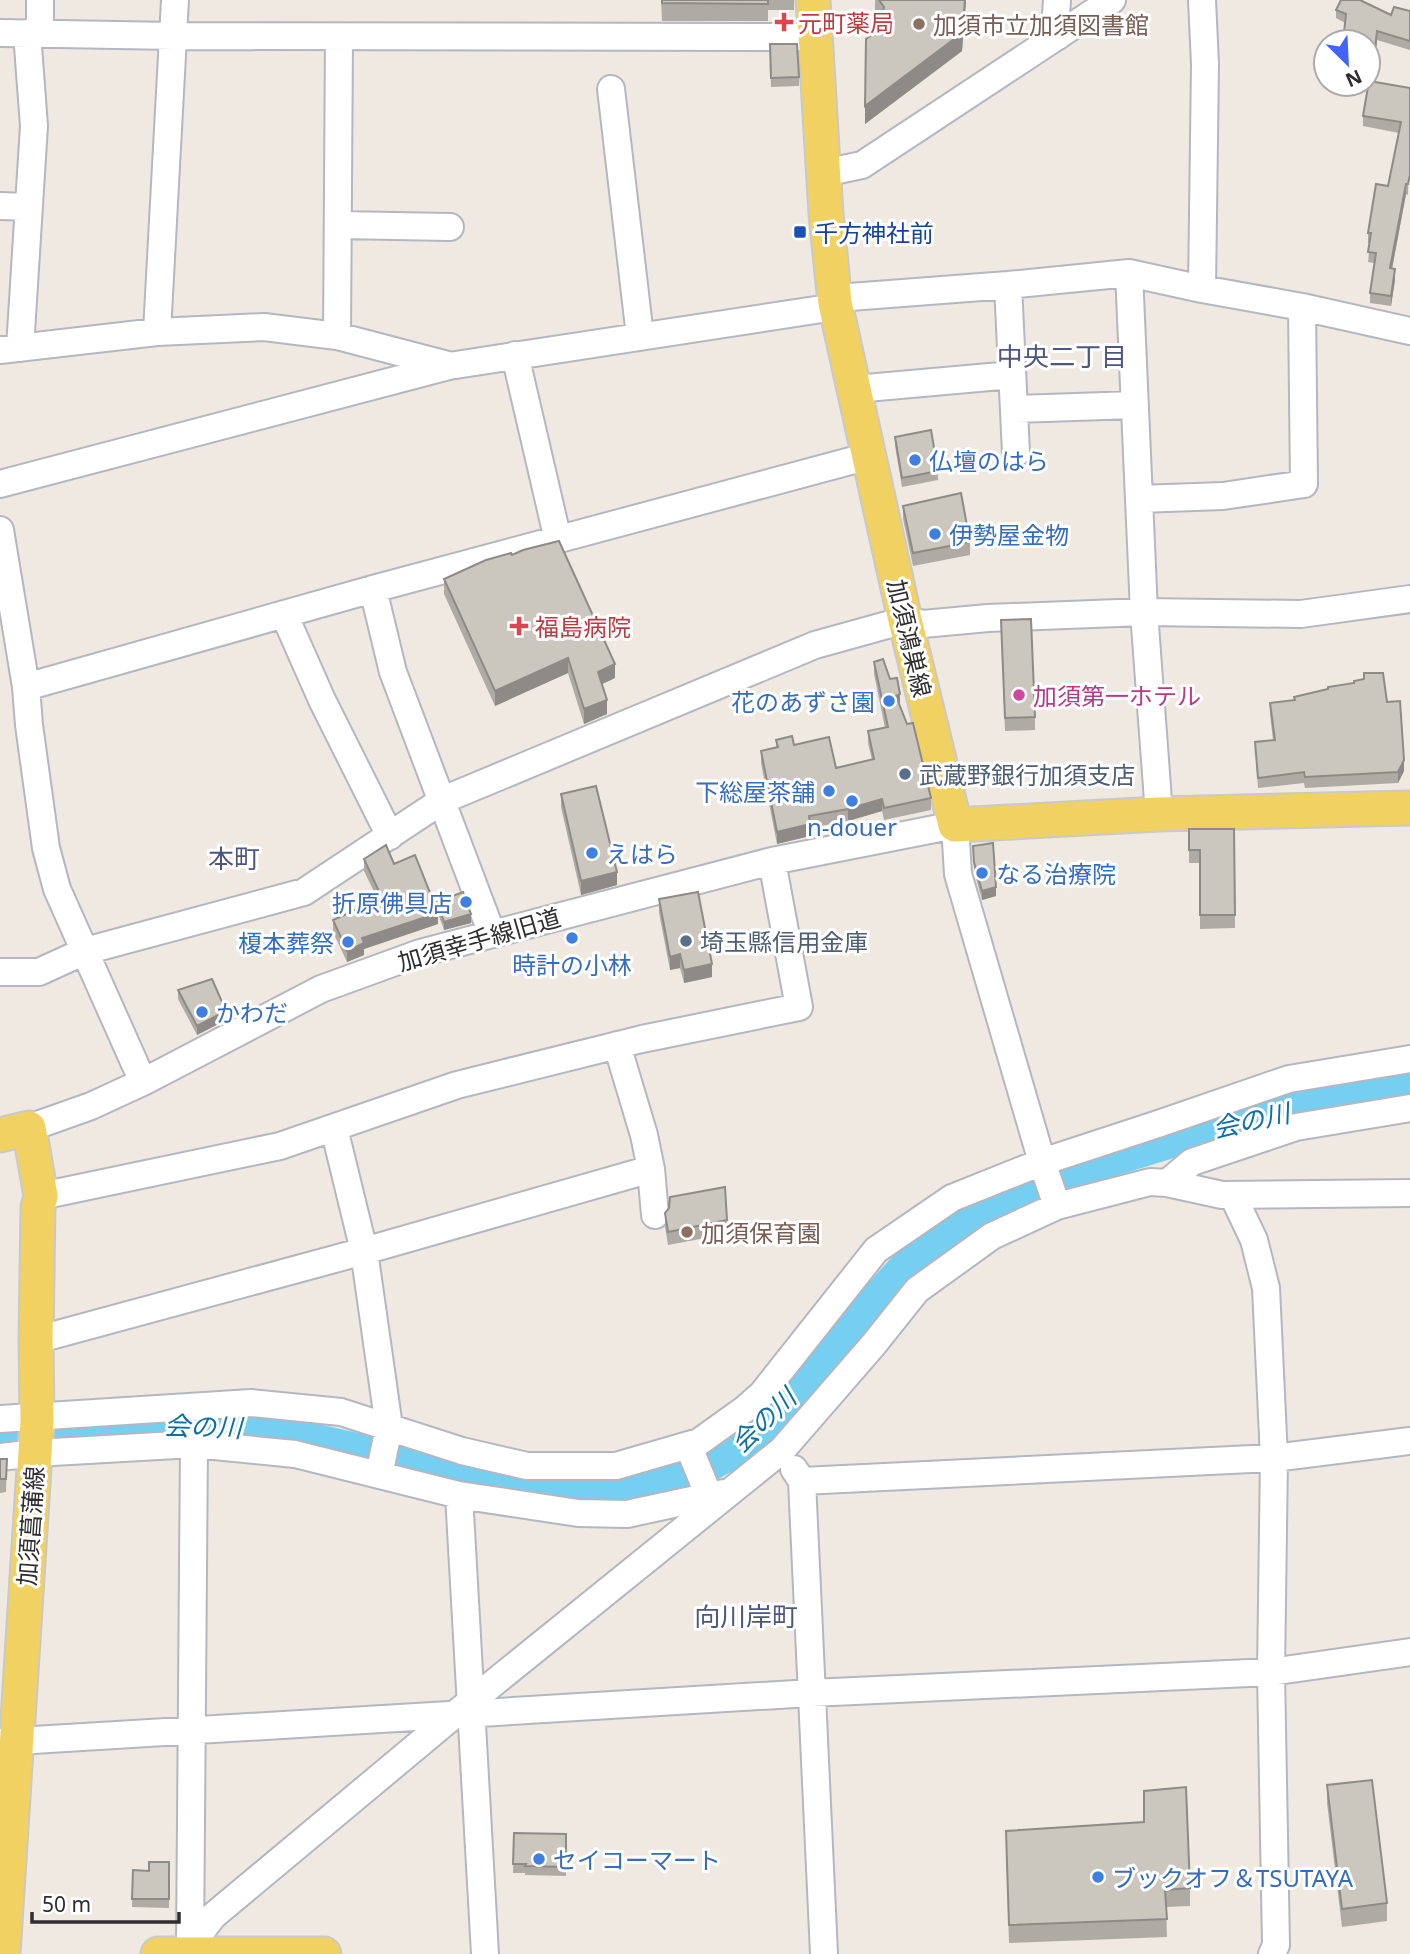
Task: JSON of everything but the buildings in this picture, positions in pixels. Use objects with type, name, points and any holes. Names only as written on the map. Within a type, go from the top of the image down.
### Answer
[{"type":"main road","name":"加須鴻巣線","points":[[813,0],[835,303],[905,620],[955,825]]},
{"type":"main road","points":[[955,825],[1159,814],[1410,808]]},
{"type":"main road","name":"加須菖蒲線","points":[[3,1954],[8,1741],[36,1434],[38,1207],[41,1196],[15,1132]]},
{"type":"main road","points":[[158,1954],[186,1951],[324,1954]]},
{"type":"street","points":[[40,0],[34,33],[34,126],[29,207],[10,349],[157,332],[264,327],[337,336],[449,366]]},
{"type":"street","points":[[157,332],[176,0]]},
{"type":"street","points":[[1057,0],[1055,30],[1058,36]]},
{"type":"street","points":[[824,173],[862,165],[1112,0]]},
{"type":"street","points":[[1202,0],[1205,64],[1202,289]]},
{"type":"street","points":[[0,33],[339,37],[815,37]]},
{"type":"street","points":[[337,336],[339,37]]},
{"type":"street","points":[[611,89],[640,336]]},
{"type":"street","points":[[0,206],[29,207]]},
{"type":"street","points":[[338,225],[450,227]]},
{"type":"street","points":[[1129,273],[1144,612],[1159,814]]},
{"type":"street","points":[[0,484],[449,366],[822,309],[850,297],[1129,273],[1302,306],[1410,331]]},
{"type":"street","points":[[1008,285],[1016,453]]},
{"type":"street","points":[[1139,499],[1223,496],[1304,484],[1302,306]]},
{"type":"street","points":[[515,355],[558,540]]},
{"type":"street","points":[[855,389],[1012,375]]},
{"type":"street","points":[[1014,409],[1135,405]]},
{"type":"street","points":[[26,687],[373,589],[869,456]]},
{"type":"street","points":[[0,530],[26,687],[46,848],[57,889],[143,1082]]},
{"type":"street","points":[[373,589],[394,672],[492,934]]},
{"type":"street","points":[[0,972],[39,972],[85,951],[304,892],[443,800],[815,645],[905,620],[923,624],[988,618],[1144,612],[1301,614],[1410,598]]},
{"type":"street","points":[[284,614],[322,700],[390,836]]},
{"type":"street","points":[[955,825],[958,874],[1056,1206]]},
{"type":"street","name":"加須幸手線旧道","points":[[15,1132],[91,1106],[143,1082],[321,989],[420,953],[772,861],[955,825]]},
{"type":"street","points":[[41,1196],[280,1146],[457,1085],[617,1045],[799,1007],[772,861]]},
{"type":"street","points":[[617,1045],[644,1135],[651,1169],[655,1215]]},
{"type":"street","points":[[0,1457],[36,1434],[251,1403],[341,1412],[462,1451],[527,1466],[616,1466],[699,1442],[745,1409],[762,1394],[876,1250],[952,1198],[1042,1161],[1289,1079],[1410,1059]]},
{"type":"street","points":[[1167,1183],[1192,1162],[1296,1128],[1410,1108]]},
{"type":"street","points":[[334,1128],[364,1251],[389,1427],[379,1475]]},
{"type":"street","points":[[36,1340],[364,1251],[651,1169]]},
{"type":"street","points":[[0,1419],[36,1434],[194,1444],[295,1454],[459,1495],[578,1513],[627,1514],[719,1494],[739,1486],[782,1450],[917,1290],[992,1236],[1056,1206],[1150,1182],[1233,1196],[1410,1194]]},
{"type":"street","points":[[1233,1196],[1254,1240],[1266,1288],[1274,1458],[1271,1672],[1276,1945],[1272,1954]]},
{"type":"street","points":[[802,1481],[1274,1458],[1410,1441]]},
{"type":"street","points":[[186,1951],[194,1444]]},
{"type":"street","points":[[688,1445],[719,1494]]},
{"type":"street","points":[[782,1450],[802,1481],[824,1954]]},
{"type":"street","points":[[186,1951],[214,1916],[465,1710],[719,1494]]},
{"type":"street","points":[[459,1495],[465,1710],[485,1954]]},
{"type":"street","points":[[8,1741],[465,1710],[1271,1672],[1410,1652]]},
{"type":"waterway","name":"会の川","points":[[0,1438],[121,1423],[260,1429],[436,1468],[567,1493],[619,1493],[707,1465],[744,1445],[913,1260],[955,1231],[1102,1162],[1211,1128],[1410,1087]]},
{"type":"place","name":"元町薬局","points":[[784,22]]},
{"type":"place","name":"加須市立加須図書館","points":[[919,24]]},
{"type":"place","name":"千方神社前","points":[[800,232]]},
{"type":"place","name":"仏壇のはら","points":[[915,460]]},
{"type":"place","name":"伊勢屋金物","points":[[935,534]]},
{"type":"place","name":"福島病院","points":[[519,626]]},
{"type":"place","name":"加須第一ホテル","points":[[1019,695]]},
{"type":"place","name":"花のあずさ園","points":[[889,701]]},
{"type":"place","name":"武蔵野銀行加須支店","points":[[905,774]]},
{"type":"place","name":"下総屋茶舗","points":[[829,791]]},
{"type":"place","name":"n-douer","points":[[852,801]]},
{"type":"place","name":"えはら","points":[[592,853]]},
{"type":"place","name":"なる治療院","points":[[982,873]]},
{"type":"place","name":"折原佛具店","points":[[466,902]]},
{"type":"place","name":"時計の小林","points":[[572,938]]},
{"type":"place","name":"埼玉縣信用金庫","points":[[686,941]]},
{"type":"place","name":"榎本葬祭","points":[[348,942]]},
{"type":"place","name":"かわだ","points":[[202,1012]]},
{"type":"place","name":"加須保育園","points":[[687,1232]]},
{"type":"place","name":"セイコーマート","points":[[539,1859]]},
{"type":"place","name":"ブックオフ＆TSUTAYA","points":[[1098,1877]]},
{"type":"district","name":"中央二丁目","points":[[1062,356]]},
{"type":"district","name":"本町","points":[[234,858]]},
{"type":"district","name":"向川岸町","points":[[746,1616]]}]
